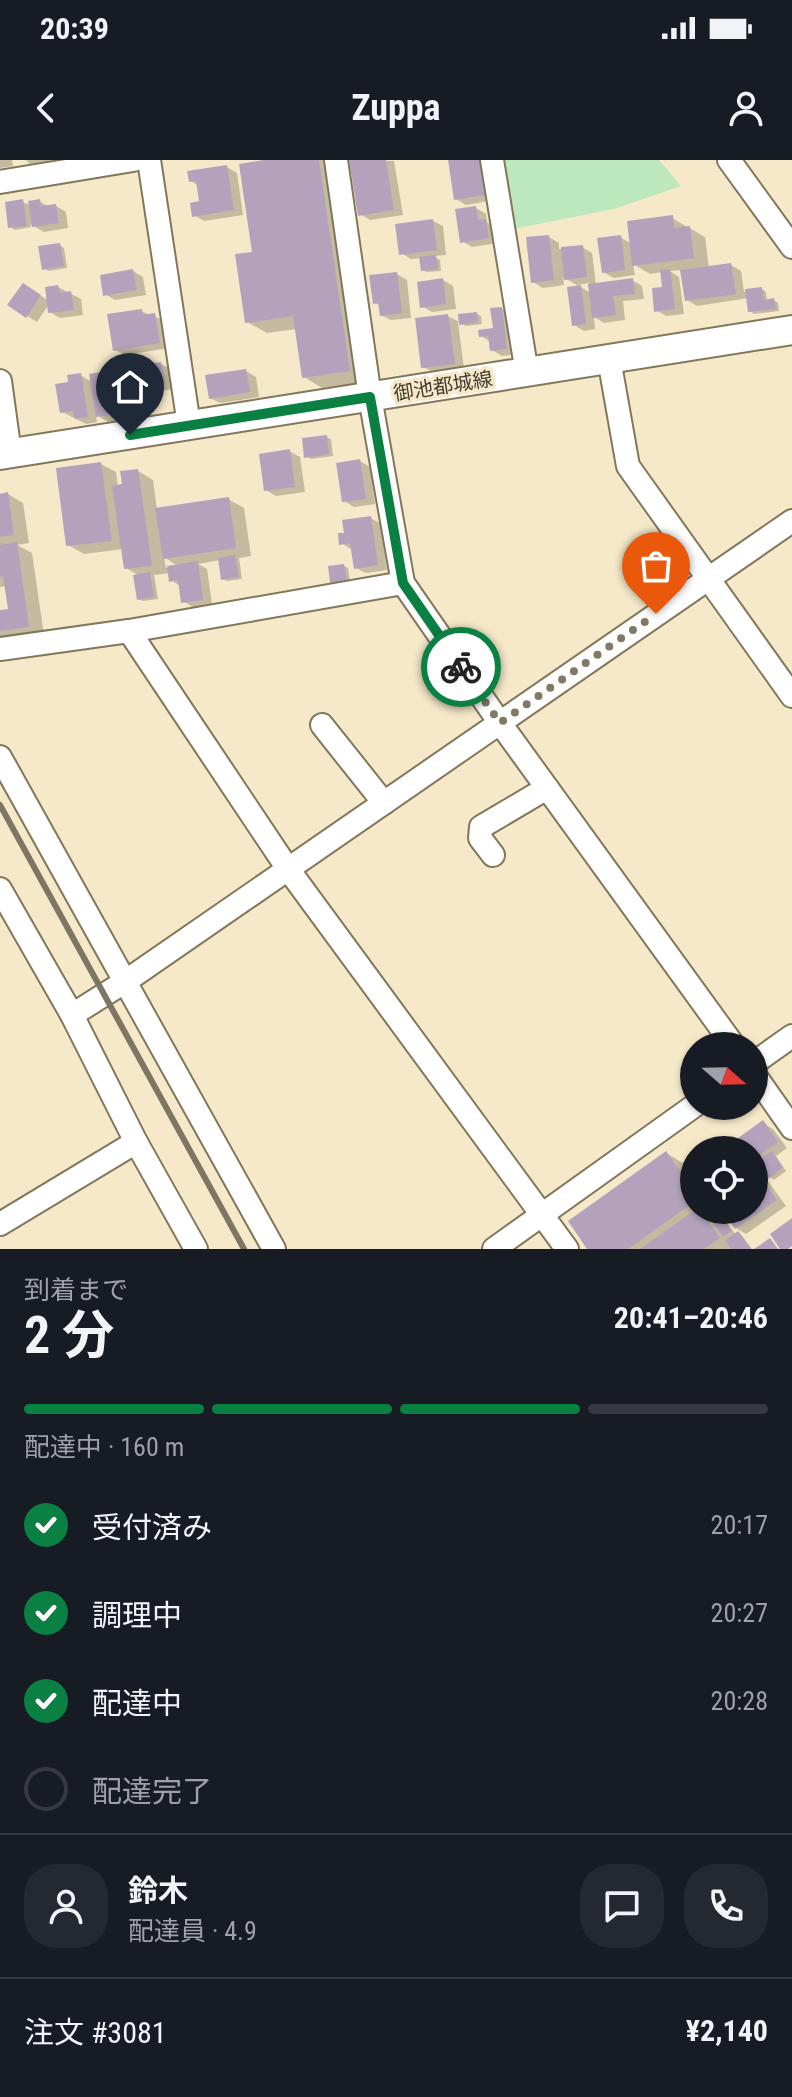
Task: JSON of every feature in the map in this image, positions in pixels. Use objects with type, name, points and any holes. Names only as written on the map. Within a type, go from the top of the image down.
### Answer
[{"type":"main road","name":"御池都城線","points":[[5,455],[792,330]]},
{"type":"street","points":[[0,182],[133,160]]},
{"type":"street","points":[[149,160],[189,425]]},
{"type":"street","points":[[336,160],[370,397],[403,583],[500,723],[724,1032]]},
{"type":"street","points":[[492,160],[527,373]]},
{"type":"street","points":[[729,160],[792,247]]},
{"type":"street","points":[[609,359],[628,466],[792,696]]},
{"type":"street","points":[[0,381],[5,455]]},
{"type":"street","points":[[72,1015],[126,981],[792,521]]},
{"type":"street","points":[[0,649],[129,631],[403,583]]},
{"type":"street","points":[[129,631],[288,869],[567,1249]]},
{"type":"street","points":[[322,725],[384,803]]},
{"type":"street","points":[[0,757],[274,1249]]},
{"type":"street","points":[[493,855],[480,838],[481,827],[547,788]]},
{"type":"street","points":[[0,889],[72,1015],[136,1142],[196,1249]]},
{"type":"street","points":[[768,1053],[792,1036]]},
{"type":"street","points":[[768,1094],[792,1128]]},
{"type":"street","points":[[494,1249],[680,1116]]},
{"type":"street","points":[[0,1224],[136,1142]]},
{"type":"green space","points":[[503,160],[659,160],[681,186],[614,209],[513,229]]},
{"type":"building","points":[[264,160],[319,160],[350,371],[302,378],[293,316],[245,323],[235,254],[252,252],[239,164]]},
{"type":"building","points":[[349,160],[386,160],[394,210],[358,216]]},
{"type":"building","points":[[448,160],[479,160],[485,195],[454,200]]},
{"type":"building","points":[[227,165],[234,210],[192,217],[190,203],[199,201],[196,181],[189,182],[187,171]]},
{"type":"building","points":[[23,199],[27,226],[8,228],[5,202]]},
{"type":"building","points":[[40,199],[41,206],[56,204],[59,223],[32,227],[28,201]]},
{"type":"building","points":[[476,206],[478,220],[486,219],[489,238],[460,243],[455,209]]},
{"type":"building","points":[[673,215],[674,228],[690,226],[694,258],[632,266],[627,221]]},
{"type":"building","points":[[433,219],[437,250],[399,255],[395,224]]},
{"type":"building","points":[[549,235],[554,280],[531,283],[526,237]]},
{"type":"building","points":[[621,235],[625,270],[602,273],[597,238]]},
{"type":"building","points":[[60,243],[64,266],[42,270],[38,246]]},
{"type":"building","points":[[583,245],[587,277],[564,280],[561,247]]},
{"type":"building","points":[[436,255],[438,269],[421,271],[419,257]]},
{"type":"building","points":[[731,263],[736,294],[685,301],[680,270]]},
{"type":"building","points":[[133,269],[137,290],[103,296],[100,275]]},
{"type":"building","points":[[670,269],[675,309],[654,312],[652,288],[662,287],[660,270]]},
{"type":"building","points":[[397,272],[402,313],[380,316],[378,303],[373,304],[369,275]]},
{"type":"building","points":[[443,278],[446,304],[420,308],[417,282]]},
{"type":"building","points":[[633,278],[635,294],[613,296],[616,315],[592,318],[588,284]]},
{"type":"building","points":[[23,283],[41,295],[26,318],[7,305]]},
{"type":"building","points":[[58,285],[60,293],[71,291],[74,310],[48,313],[45,287]]},
{"type":"building","points":[[581,285],[586,324],[572,326],[567,287]]},
{"type":"building","points":[[762,287],[764,300],[774,298],[776,309],[748,312],[745,289]]},
{"type":"building","points":[[502,307],[507,349],[490,351],[488,336],[479,337],[478,330],[493,328],[490,308]]},
{"type":"building","points":[[142,309],[143,315],[155,313],[160,343],[113,351],[107,314]]},
{"type":"building","points":[[477,312],[478,322],[459,325],[458,314]]},
{"type":"building","points":[[448,314],[455,364],[421,368],[415,318]]},
{"type":"building","points":[[161,362],[165,384],[110,393],[113,414],[96,417],[89,374]]},
{"type":"building","points":[[246,369],[250,392],[209,399],[205,375]]},
{"type":"building","points":[[81,373],[88,417],[75,419],[73,411],[60,413],[55,384],[68,382],[67,375]]},
{"type":"building","points":[[327,435],[329,454],[304,458],[302,438]]},
{"type":"building","points":[[290,449],[295,487],[264,491],[259,454]]},
{"type":"building","points":[[360,459],[366,499],[342,502],[336,463]]},
{"type":"building","points":[[101,462],[112,541],[66,546],[56,468]]},
{"type":"building","points":[[138,469],[152,566],[124,569],[112,486],[122,484],[120,471]]},
{"type":"building","points":[[8,492],[14,535],[0,537],[0,494]]},
{"type":"building","points":[[229,497],[236,548],[163,559],[155,508]]},
{"type":"building","points":[[371,516],[378,565],[354,569],[350,543],[339,545],[338,533],[344,533],[342,520]]},
{"type":"building","points":[[17,542],[29,627],[0,631],[0,610],[8,609],[3,576],[0,577],[0,545]]},
{"type":"building","points":[[235,555],[239,577],[221,580],[218,558]]},
{"type":"building","points":[[198,561],[203,600],[181,603],[178,580],[169,582],[167,566]]},
{"type":"building","points":[[344,564],[347,581],[330,583],[328,566]]},
{"type":"building","points":[[150,572],[154,597],[137,600],[133,575]]},
{"type":"building","points":[[763,1120],[778,1142],[768,1149],[768,1136],[741,1136]]},
{"type":"building","points":[[666,1151],[680,1171],[680,1212],[628,1249],[587,1249],[568,1221]]},
{"type":"building","points":[[772,1151],[783,1168],[768,1179],[768,1154]]},
{"type":"building","points":[[768,1187],[777,1200],[768,1206]]},
{"type":"building","points":[[792,1218],[792,1246],[780,1249],[770,1234]]},
{"type":"building","points":[[680,1221],[680,1224],[710,1224],[720,1238],[704,1249],[640,1249]]},
{"type":"building","points":[[714,1224],[727,1224],[732,1231],[723,1237]]},
{"type":"building","points":[[738,1231],[751,1249],[731,1249],[725,1240]]},
{"type":"building","points":[[770,1238],[778,1249],[754,1249]]},
{"type":"railway","points":[[0,805],[244,1249]]},
{"type":"way so far","points":[[461,667],[500,723],[656,614]]},
{"type":"route","points":[[130,435],[370,397],[403,583],[461,667]]}]
